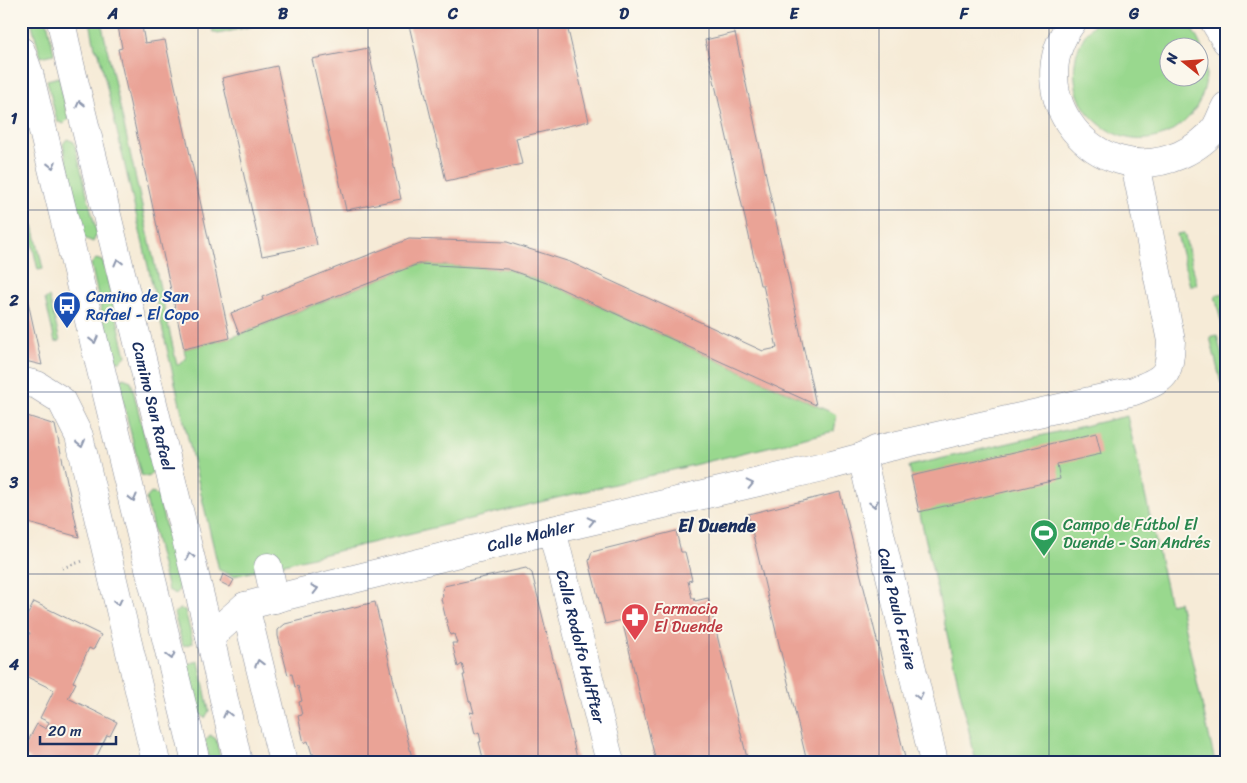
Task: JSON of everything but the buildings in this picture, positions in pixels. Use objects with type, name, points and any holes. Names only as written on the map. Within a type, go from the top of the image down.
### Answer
[{"type":"street","name":"Camino San Rafael","points":[[61,21],[210,637],[238,762]]},
{"type":"street","points":[[1073,21],[1067,29],[1058,49],[1055,71],[1057,94],[1064,115],[1076,134],[1093,148],[1113,159],[1135,164],[1165,161],[1192,149],[1215,128],[1226,106]]},
{"type":"street","points":[[21,51],[32,82],[196,762]]},
{"type":"street","name":"Calle Mahler","points":[[210,637],[245,606],[552,530],[832,465],[876,450],[1134,391],[1156,382],[1169,368],[1171,341],[1135,164]]},
{"type":"street","points":[[21,381],[37,385],[62,400],[80,436],[156,762]]},
{"type":"street","name":"Calle Paulo Freire","points":[[862,456],[934,762]]},
{"type":"street","name":"Calle Rodolfo Halffter","points":[[552,530],[610,762]]},
{"type":"street","points":[[268,567],[275,599]]},
{"type":"street","points":[[245,606],[283,762]]},
{"type":"green space","points":[[31,21],[47,21],[54,54],[41,57]]},
{"type":"green space","points":[[90,21],[101,21],[177,365],[186,359],[184,349],[230,338],[418,264],[507,269],[555,286],[837,415],[834,431],[234,576],[219,570]]},
{"type":"green space","points":[[228,21],[263,21],[262,24],[218,34],[212,31],[216,24]]},
{"type":"green space","points":[[1098,21],[1185,21],[1196,38],[1160,38],[1160,88],[1203,88],[1201,98],[1187,119],[1168,133],[1145,139],[1120,136],[1091,117],[1079,96],[1074,71],[1076,55],[1087,33]]},
{"type":"green space","points":[[59,77],[68,119],[63,124],[57,121],[47,80]]},
{"type":"green space","points":[[67,139],[74,142],[97,234],[93,242],[84,238],[63,144]]},
{"type":"green space","points":[[33,225],[43,269],[38,270],[28,226]]},
{"type":"green space","points":[[1184,233],[1197,284],[1190,286],[1177,234]]},
{"type":"green space","points":[[96,259],[103,261],[126,356],[120,362],[112,357],[91,264]]},
{"type":"green space","points":[[1224,293],[1226,303],[1226,341],[1215,296]]},
{"type":"green space","points":[[49,297],[60,341],[55,342],[45,299]]},
{"type":"green space","points":[[1217,335],[1226,374],[1226,382],[1221,383],[1210,337]]},
{"type":"green space","points":[[123,378],[131,381],[153,471],[148,477],[141,475],[119,384]]},
{"type":"green space","name":"Campo de Fútbol El Duende - San Andrés","points":[[1127,416],[1170,604],[1179,602],[1215,762],[976,762],[909,466]]},
{"type":"green space","points":[[151,493],[158,495],[180,587],[176,594],[168,590],[146,499]]},
{"type":"green space","points":[[180,609],[185,610],[193,643],[183,646],[174,613]]},
{"type":"green space","points":[[199,661],[209,711],[205,718],[199,714],[187,664]]},
{"type":"green space","points":[[210,735],[216,739],[221,762],[210,762],[205,741]]},
{"type":"place","name":"Camino de San Rafael - El Copo","points":[[67,329]]},
{"type":"place","name":"Campo de Fútbol El Duende - San Andrés","points":[[1044,557]]},
{"type":"place","name":"Farmacia El Duende","points":[[635,641]]},
{"type":"district","name":"El Duende","points":[[717,526]]}]
